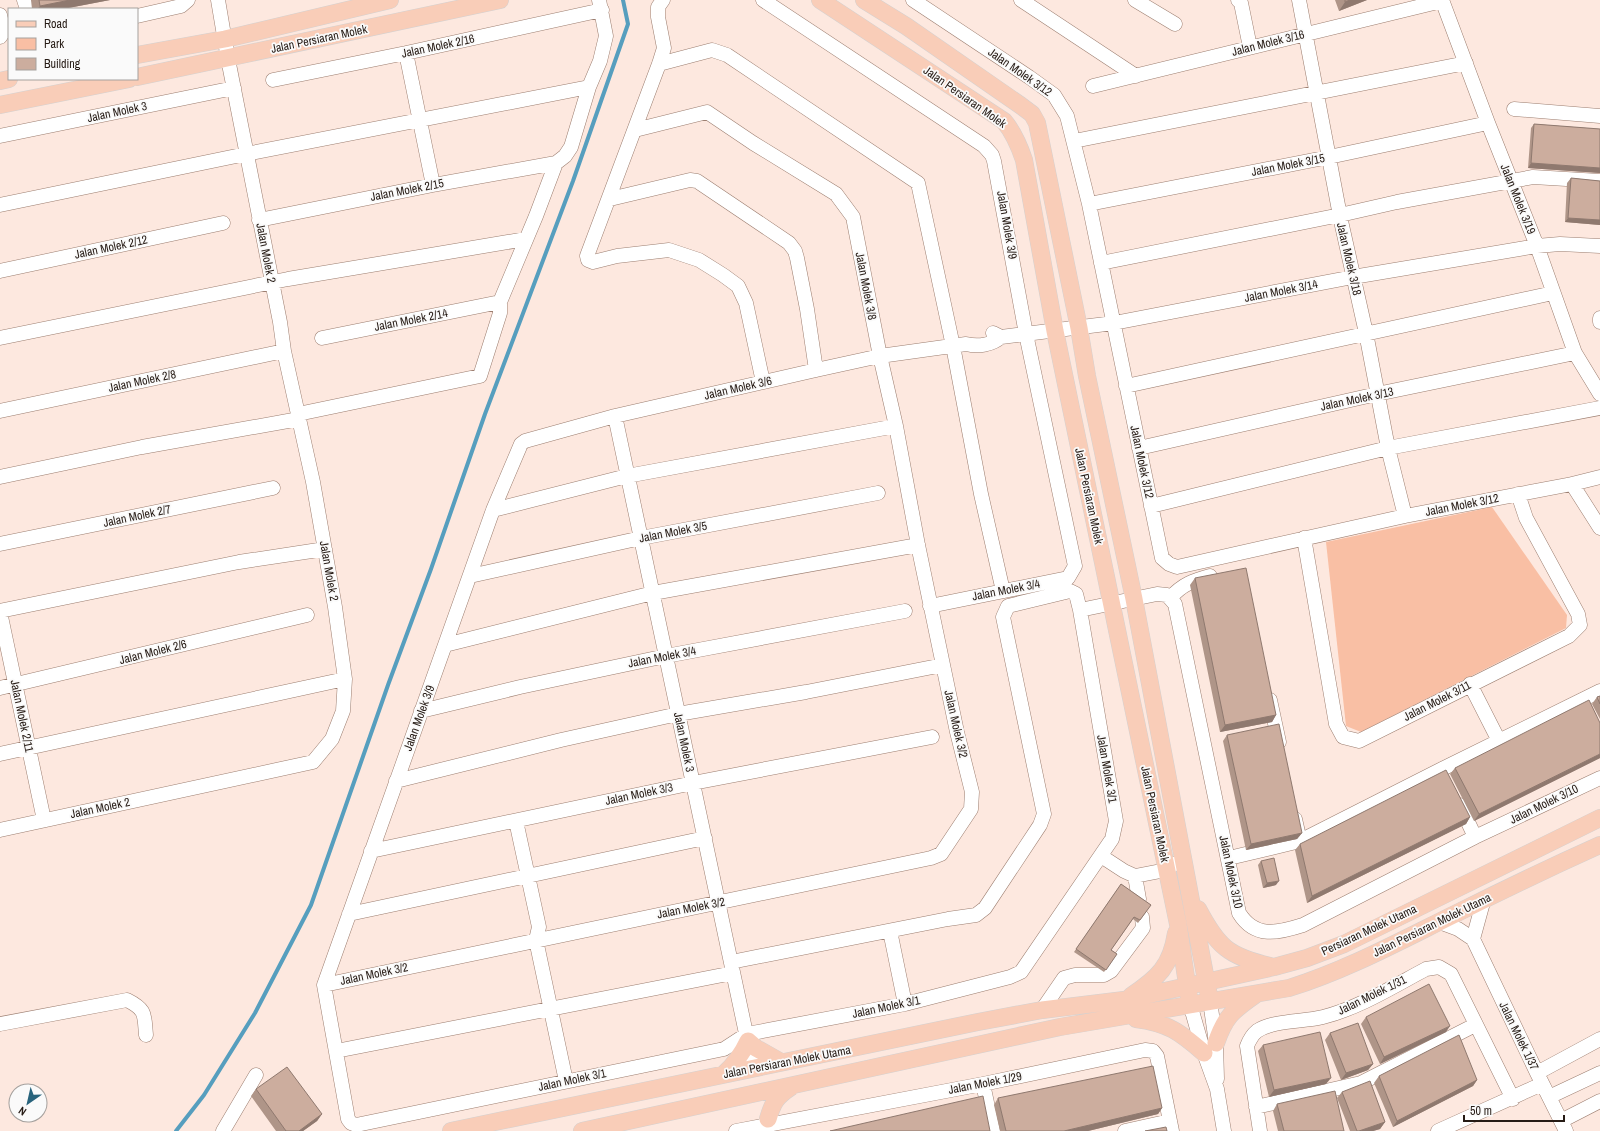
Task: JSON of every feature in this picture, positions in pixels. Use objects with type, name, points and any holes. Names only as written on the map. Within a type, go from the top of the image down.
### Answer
[{"type":"main road","name":"Jalan Persiaran Molek","points":[[138,55],[225,39],[390,0]]},
{"type":"main road","name":"Jalan Persiaran Molek","points":[[138,77],[228,59],[500,0]]},
{"type":"main road","name":"Jalan Persiaran Molek","points":[[820,0],[1004,122],[1012,130],[1024,160],[1055,331],[1178,924],[1190,1004]]},
{"type":"main road","name":"Jalan Persiaran Molek","points":[[864,0],[906,26],[1032,114],[1037,123],[1079,328],[1087,376],[1134,599],[1210,1001]]},
{"type":"main road","points":[[0,106],[123,80]]},
{"type":"main road","name":"Persiaran Molek Utama","points":[[1124,1000],[1274,967],[1307,958],[1344,944],[1600,818]]},
{"type":"main road","name":"Jalan Persiaran Molek Utama","points":[[1259,993],[1289,988],[1321,978],[1351,965],[1484,899],[1600,845]]},
{"type":"main road","points":[[1189,893],[1215,939],[1222,946],[1242,959],[1274,967]]},
{"type":"main road","points":[[1124,1000],[1160,974],[1168,962],[1174,945],[1178,924]]},
{"type":"main road","points":[[1122,1017],[1259,993]]},
{"type":"main road","points":[[1122,1017],[1163,1024],[1210,1048],[1230,1014],[1259,993]]},
{"type":"main road","name":"Jalan Persiaran Molek Utama","points":[[451,1131],[978,1022],[1042,1010],[1124,1000]]},
{"type":"main road","name":"Jalan Persiaran Molek Utama","points":[[582,1131],[1060,1027],[1122,1017]]},
{"type":"main road","points":[[724,1074],[741,1055],[747,1037],[761,1052],[781,1062]]},
{"type":"main road","points":[[756,1067],[765,1074],[794,1086]]},
{"type":"main road","points":[[724,1074],[744,1078],[761,1093]]},
{"type":"main road","points":[[769,1125],[772,1105],[779,1095],[794,1086]]},
{"type":"main road","points":[[736,1098],[754,1103],[769,1125]]},
{"type":"street","points":[[138,16],[181,6],[188,0]]},
{"type":"street","name":"Jalan Molek 2","points":[[0,830],[313,762],[332,739],[343,711],[345,679],[325,549],[313,482],[284,351],[218,0]]},
{"type":"street","name":"Jalan Molek 3/9","points":[[764,0],[989,150],[994,160],[998,177],[1026,334],[1075,566]]},
{"type":"street","name":"Jalan Molek 3/12","points":[[913,0],[1054,95],[1067,116],[1089,204],[1162,558],[1169,564],[1177,567],[1404,516],[1572,484],[1600,477]]},
{"type":"street","points":[[1021,0],[1136,76]]},
{"type":"street","points":[[1135,0],[1175,24]]},
{"type":"street","points":[[1238,0],[1241,3],[1250,47]]},
{"type":"street","name":"Jalan Molek 3/18","points":[[1299,0],[1340,215],[1366,333],[1388,448],[1404,516]]},
{"type":"street","name":"Jalan Molek 3/16","points":[[1093,86],[1442,1]]},
{"type":"street","name":"Jalan Molek 3/19","points":[[1442,1],[1510,181],[1537,246],[1575,353],[1600,394]]},
{"type":"street","points":[[661,3],[658,17],[664,48],[636,130],[588,256],[588,260],[593,262],[617,256],[669,250],[699,260],[723,275],[738,286],[746,303],[763,382]]},
{"type":"street","points":[[0,477],[298,416],[480,376],[500,313],[500,302],[556,164],[565,156],[570,146],[589,87],[600,61],[606,36],[600,5]]},
{"type":"street","name":"Jalan Molek 2/16","points":[[273,80],[406,53],[600,5]]},
{"type":"street","points":[[0,15],[2,34]]},
{"type":"street","points":[[659,64],[712,50],[719,51],[918,183],[959,345],[981,494],[1003,591]]},
{"type":"street","points":[[406,53],[433,185]]},
{"type":"street","points":[[1074,141],[1466,63]]},
{"type":"street","points":[[0,205],[246,154],[589,87]]},
{"type":"street","name":"Jalan Molek 3","points":[[0,136],[234,88]]},
{"type":"street","points":[[1514,109],[1600,116]]},
{"type":"street","name":"Jalan Molek 3/8","points":[[636,130],[707,112],[753,143],[836,194],[853,217],[880,356],[896,426],[930,606]]},
{"type":"street","name":"Jalan Molek 3/15","points":[[1089,204],[1329,157],[1488,123]]},
{"type":"street","name":"Jalan Molek 2/15","points":[[259,220],[433,185],[556,164]]},
{"type":"street","points":[[1101,263],[1340,215],[1397,202],[1510,181],[1533,178],[1600,181]]},
{"type":"street","points":[[610,199],[690,180],[697,182],[789,243],[795,251],[797,258],[807,309],[816,370]]},
{"type":"street","name":"Jalan Molek 2/12","points":[[0,271],[223,223]]},
{"type":"street","points":[[0,338],[272,282],[526,239]]},
{"type":"street","name":"Jalan Molek 3/14","points":[[1026,334],[1114,323],[1353,277],[1537,246],[1560,244],[1600,246]]},
{"type":"street","points":[[1126,386],[1553,293]]},
{"type":"street","name":"Jalan Molek 2/14","points":[[322,338],[500,302]]},
{"type":"street","name":"Jalan Molek 3/6","points":[[517,452],[521,444],[526,441],[615,416],[880,356],[959,345],[972,337],[993,333],[1002,337],[1026,334]]},
{"type":"street","name":"Jalan Molek 2/8","points":[[0,411],[284,351]]},
{"type":"street","name":"Jalan Molek 3/13","points":[[1139,448],[1377,394],[1575,353]]},
{"type":"street","points":[[1151,506],[1388,448],[1600,408]]},
{"type":"street","name":"Jalan Molek 3","points":[[615,416],[751,1057],[756,1067]]},
{"type":"street","points":[[493,510],[628,476],[896,426]]},
{"type":"street","name":"Jalan Molek 3/9","points":[[324,985],[493,510],[517,452]]},
{"type":"street","points":[[1572,484],[1600,528]]},
{"type":"street","name":"Jalan Molek 2/7","points":[[0,544],[273,488]]},
{"type":"street","name":"Jalan Molek 3/5","points":[[470,576],[641,538],[878,494]]},
{"type":"street","name":"Jalan Molek 3/11","points":[[1304,538],[1336,724],[1343,738],[1359,741],[1470,684],[1569,636],[1580,625],[1578,614],[1526,518],[1518,494]]},
{"type":"street","points":[[445,645],[652,593],[918,546]]},
{"type":"street","points":[[0,611],[239,562],[325,549]]},
{"type":"street","name":"Jalan Molek 3/4","points":[[930,606],[1068,578],[1075,566]]},
{"type":"street","points":[[1080,610],[1157,594],[1167,595],[1170,598],[1188,582],[1221,574]]},
{"type":"street","name":"Jalan Molek 3/1","points":[[351,1123],[356,1125],[724,1049],[747,1037],[905,1004],[1010,977],[1021,972],[1112,839],[1116,821],[1076,594],[1070,591],[1008,606],[1003,617],[1044,814],[1040,825],[985,908],[976,915],[890,931]]},
{"type":"street","name":"Jalan Molek 3/10","points":[[1170,598],[1175,604],[1239,913],[1244,921],[1257,930],[1282,932],[1303,925],[1475,837],[1600,778]]},
{"type":"street","name":"Jalan Molek 3/2","points":[[351,1123],[348,1119],[324,985],[931,858],[941,854],[971,809],[972,792],[930,606]]},
{"type":"street","name":"Jalan Molek 2/11","points":[[0,611],[44,820]]},
{"type":"street","name":"Jalan Molek 3/4","points":[[421,711],[520,687],[666,656],[905,611]]},
{"type":"street","name":"Jalan Molek 2/6","points":[[0,688],[307,615]]},
{"type":"street","points":[[396,781],[561,740],[678,714],[806,692],[943,665]]},
{"type":"street","points":[[0,754],[345,679]]},
{"type":"street","points":[[1470,684],[1499,741]]},
{"type":"street","points":[[1268,688],[1282,757]]},
{"type":"street","points":[[1228,858],[1300,841],[1600,691]]},
{"type":"street","points":[[1583,699],[1590,713]]},
{"type":"street","name":"Jalan Molek 3/3","points":[[371,851],[693,783],[932,737]]},
{"type":"street","points":[[1442,769],[1448,783]]},
{"type":"street","points":[[1455,796],[1475,837]]},
{"type":"street","points":[[1292,803],[1300,841]]},
{"type":"street","points":[[516,821],[539,927],[536,940],[566,1081]]},
{"type":"street","points":[[349,914],[705,838]]},
{"type":"street","points":[[1101,856],[1124,871],[1135,876],[1166,870],[1176,861],[1180,847]]},
{"type":"street","points":[[1135,876],[1139,899]]},
{"type":"street","points":[[1439,922],[1458,929],[1473,939],[1484,899]]},
{"type":"street","points":[[1042,1010],[1064,978],[1075,974],[1104,975],[1111,971],[1143,928],[1142,917]]},
{"type":"street","points":[[336,1051],[551,1010],[890,931],[905,1004]]},
{"type":"street","name":"Jalan Molek 1/37","points":[[1473,939],[1539,1079],[1564,1126]]},
{"type":"street","name":"Jalan Molek 1/31","points":[[1260,1131],[1247,1046],[1257,1031],[1273,1025],[1323,1017],[1343,1011],[1426,969],[1439,967],[1451,974],[1475,1025],[1513,1098]]},
{"type":"street","points":[[0,1024],[127,1000],[138,1005],[144,1012],[146,1035]]},
{"type":"street","name":"Jalan Persiaran Molek","points":[[1210,1001],[1210,1048],[1224,1131]]},
{"type":"street","name":"Jalan Persiaran Molek","points":[[1190,1004],[1210,1048]]},
{"type":"street","points":[[1256,1107],[1361,1083],[1475,1025]]},
{"type":"street","points":[[1438,1131],[1513,1098],[1600,1038]]},
{"type":"street","name":"Jalan Molek 1/29","points":[[736,1131],[983,1084],[1145,1050],[1153,1051],[1157,1056],[1171,1126]]},
{"type":"street","points":[[1549,1097],[1600,1073]]},
{"type":"street","points":[[223,1131],[256,1075]]},
{"type":"street","points":[[983,1084],[993,1131]]},
{"type":"street","points":[[761,1093],[765,1100],[769,1125]]},
{"type":"street","points":[[1564,1126],[1600,1101]]},
{"type":"street","points":[[1125,1131],[1171,1126]]},
{"type":"green space","points":[[1492,507],[1567,615],[1566,628],[1361,732],[1346,726],[1326,542]]},
{"type":"building","points":[[39,0],[70,0],[40,6]]},
{"type":"building","points":[[1534,124],[1600,129],[1600,168],[1531,163]]},
{"type":"building","points":[[1571,178],[1600,181],[1600,220],[1568,218]]},
{"type":"building","points":[[1246,568],[1276,715],[1225,725],[1195,578]]},
{"type":"building","points":[[1600,696],[1600,704],[1597,697]]},
{"type":"building","points":[[1589,700],[1600,723],[1600,754],[1479,814],[1455,768]]},
{"type":"building","points":[[1279,724],[1302,833],[1251,844],[1227,735]]},
{"type":"building","points":[[1446,770],[1470,817],[1312,896],[1300,844]]},
{"type":"building","points":[[1274,858],[1279,881],[1267,883],[1261,861]]},
{"type":"building","points":[[1121,884],[1151,905],[1140,920],[1134,917],[1111,950],[1117,954],[1106,970],[1076,949]]},
{"type":"building","points":[[1429,984],[1450,1026],[1384,1057],[1366,1017]]},
{"type":"building","points":[[1358,1023],[1373,1064],[1346,1073],[1330,1033]]},
{"type":"building","points":[[1320,1032],[1331,1078],[1274,1090],[1263,1045]]},
{"type":"building","points":[[1459,1035],[1477,1080],[1397,1121],[1379,1076]]},
{"type":"building","points":[[1153,1066],[1162,1108],[1064,1131],[1006,1131],[998,1098]]},
{"type":"building","points":[[287,1067],[322,1114],[299,1131],[286,1131],[256,1089]]},
{"type":"building","points":[[1370,1081],[1385,1122],[1357,1131],[1342,1092]]},
{"type":"building","points":[[1335,1091],[1344,1131],[1284,1131],[1277,1104]]},
{"type":"building","points":[[983,1096],[990,1131],[830,1131]]},
{"type":"building","points":[[1166,1127],[1167,1131],[1145,1131]]},
{"type":"waterway","points":[[176,1131],[204,1095],[255,1013],[311,905],[485,414],[573,181],[628,24],[623,0]]}]
